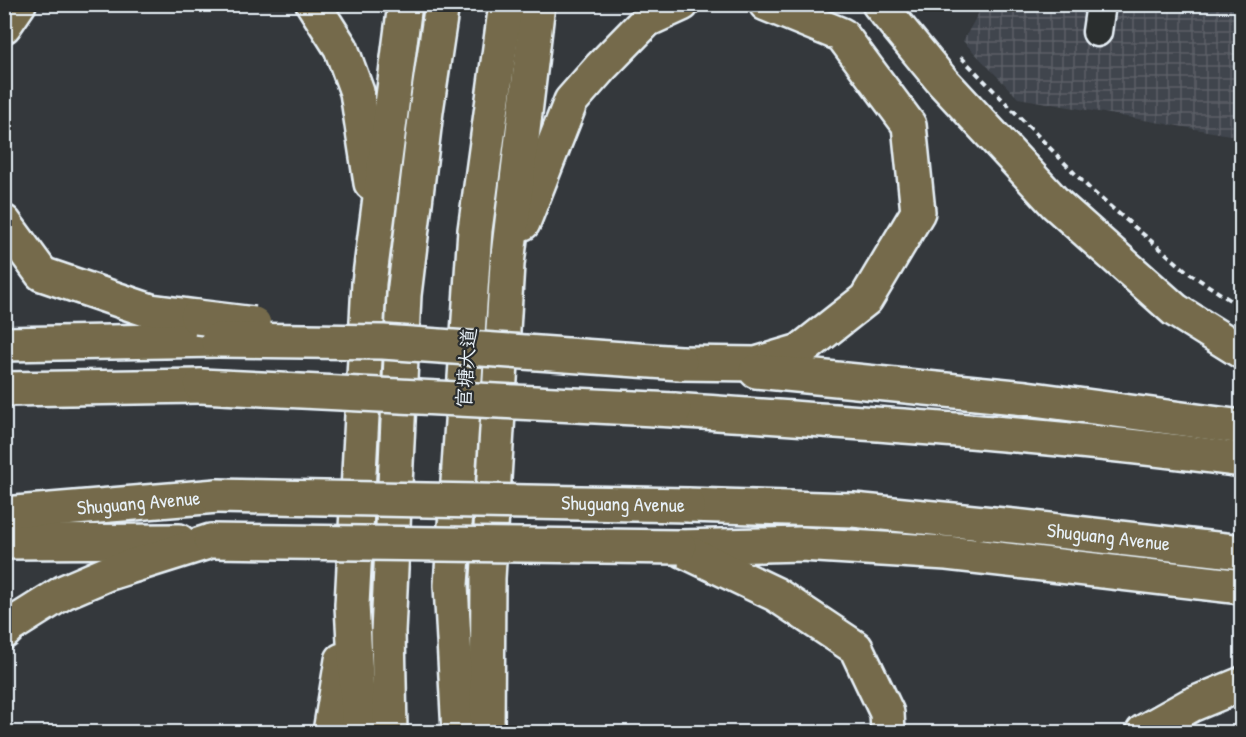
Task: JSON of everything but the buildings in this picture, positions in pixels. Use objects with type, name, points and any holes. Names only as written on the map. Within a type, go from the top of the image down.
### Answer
[{"type":"highway","points":[[4,26],[19,4]]},
{"type":"highway","points":[[313,4],[341,48],[357,92],[376,221]]},
{"type":"highway","points":[[359,732],[352,605],[369,284],[405,4]]},
{"type":"highway","points":[[390,732],[388,632],[404,295],[426,111],[442,4]]},
{"type":"highway","name":"官塘大道","points":[[480,731],[452,573],[475,230],[506,4]]},
{"type":"highway","points":[[480,731],[507,264],[538,4]]},
{"type":"highway","points":[[507,264],[571,101],[647,20],[682,4]]},
{"type":"highway","points":[[680,363],[756,364],[800,351],[866,299],[918,212],[909,125],[842,35],[766,4]]},
{"type":"highway","points":[[879,4],[944,82],[1056,204],[1175,310],[1242,352]]},
{"type":"highway","points":[[4,222],[42,274],[207,328]]},
{"type":"highway","points":[[4,344],[207,328],[680,363],[1026,398],[1242,427]]},
{"type":"highway","points":[[4,389],[201,386],[674,410],[943,428],[1167,449],[1242,460]]},
{"type":"highway","name":"Shuguang Avenue","points":[[4,514],[217,496],[853,510],[1242,552]]},
{"type":"highway","points":[[4,542],[211,541],[679,548],[801,544],[947,553],[1242,586]]},
{"type":"highway","points":[[4,632],[64,592],[106,574],[211,541]]},
{"type":"highway","points":[[679,548],[775,594],[856,648],[887,713],[888,732]]},
{"type":"highway","points":[[330,732],[352,605]]},
{"type":"highway","points":[[1143,732],[1191,705],[1242,684]]},
{"type":"path","points":[[960,56],[1092,191],[1189,273],[1242,308]]},
{"type":"shaded area","points":[[983,5],[1241,5],[1241,137],[1018,98],[963,41]]}]
